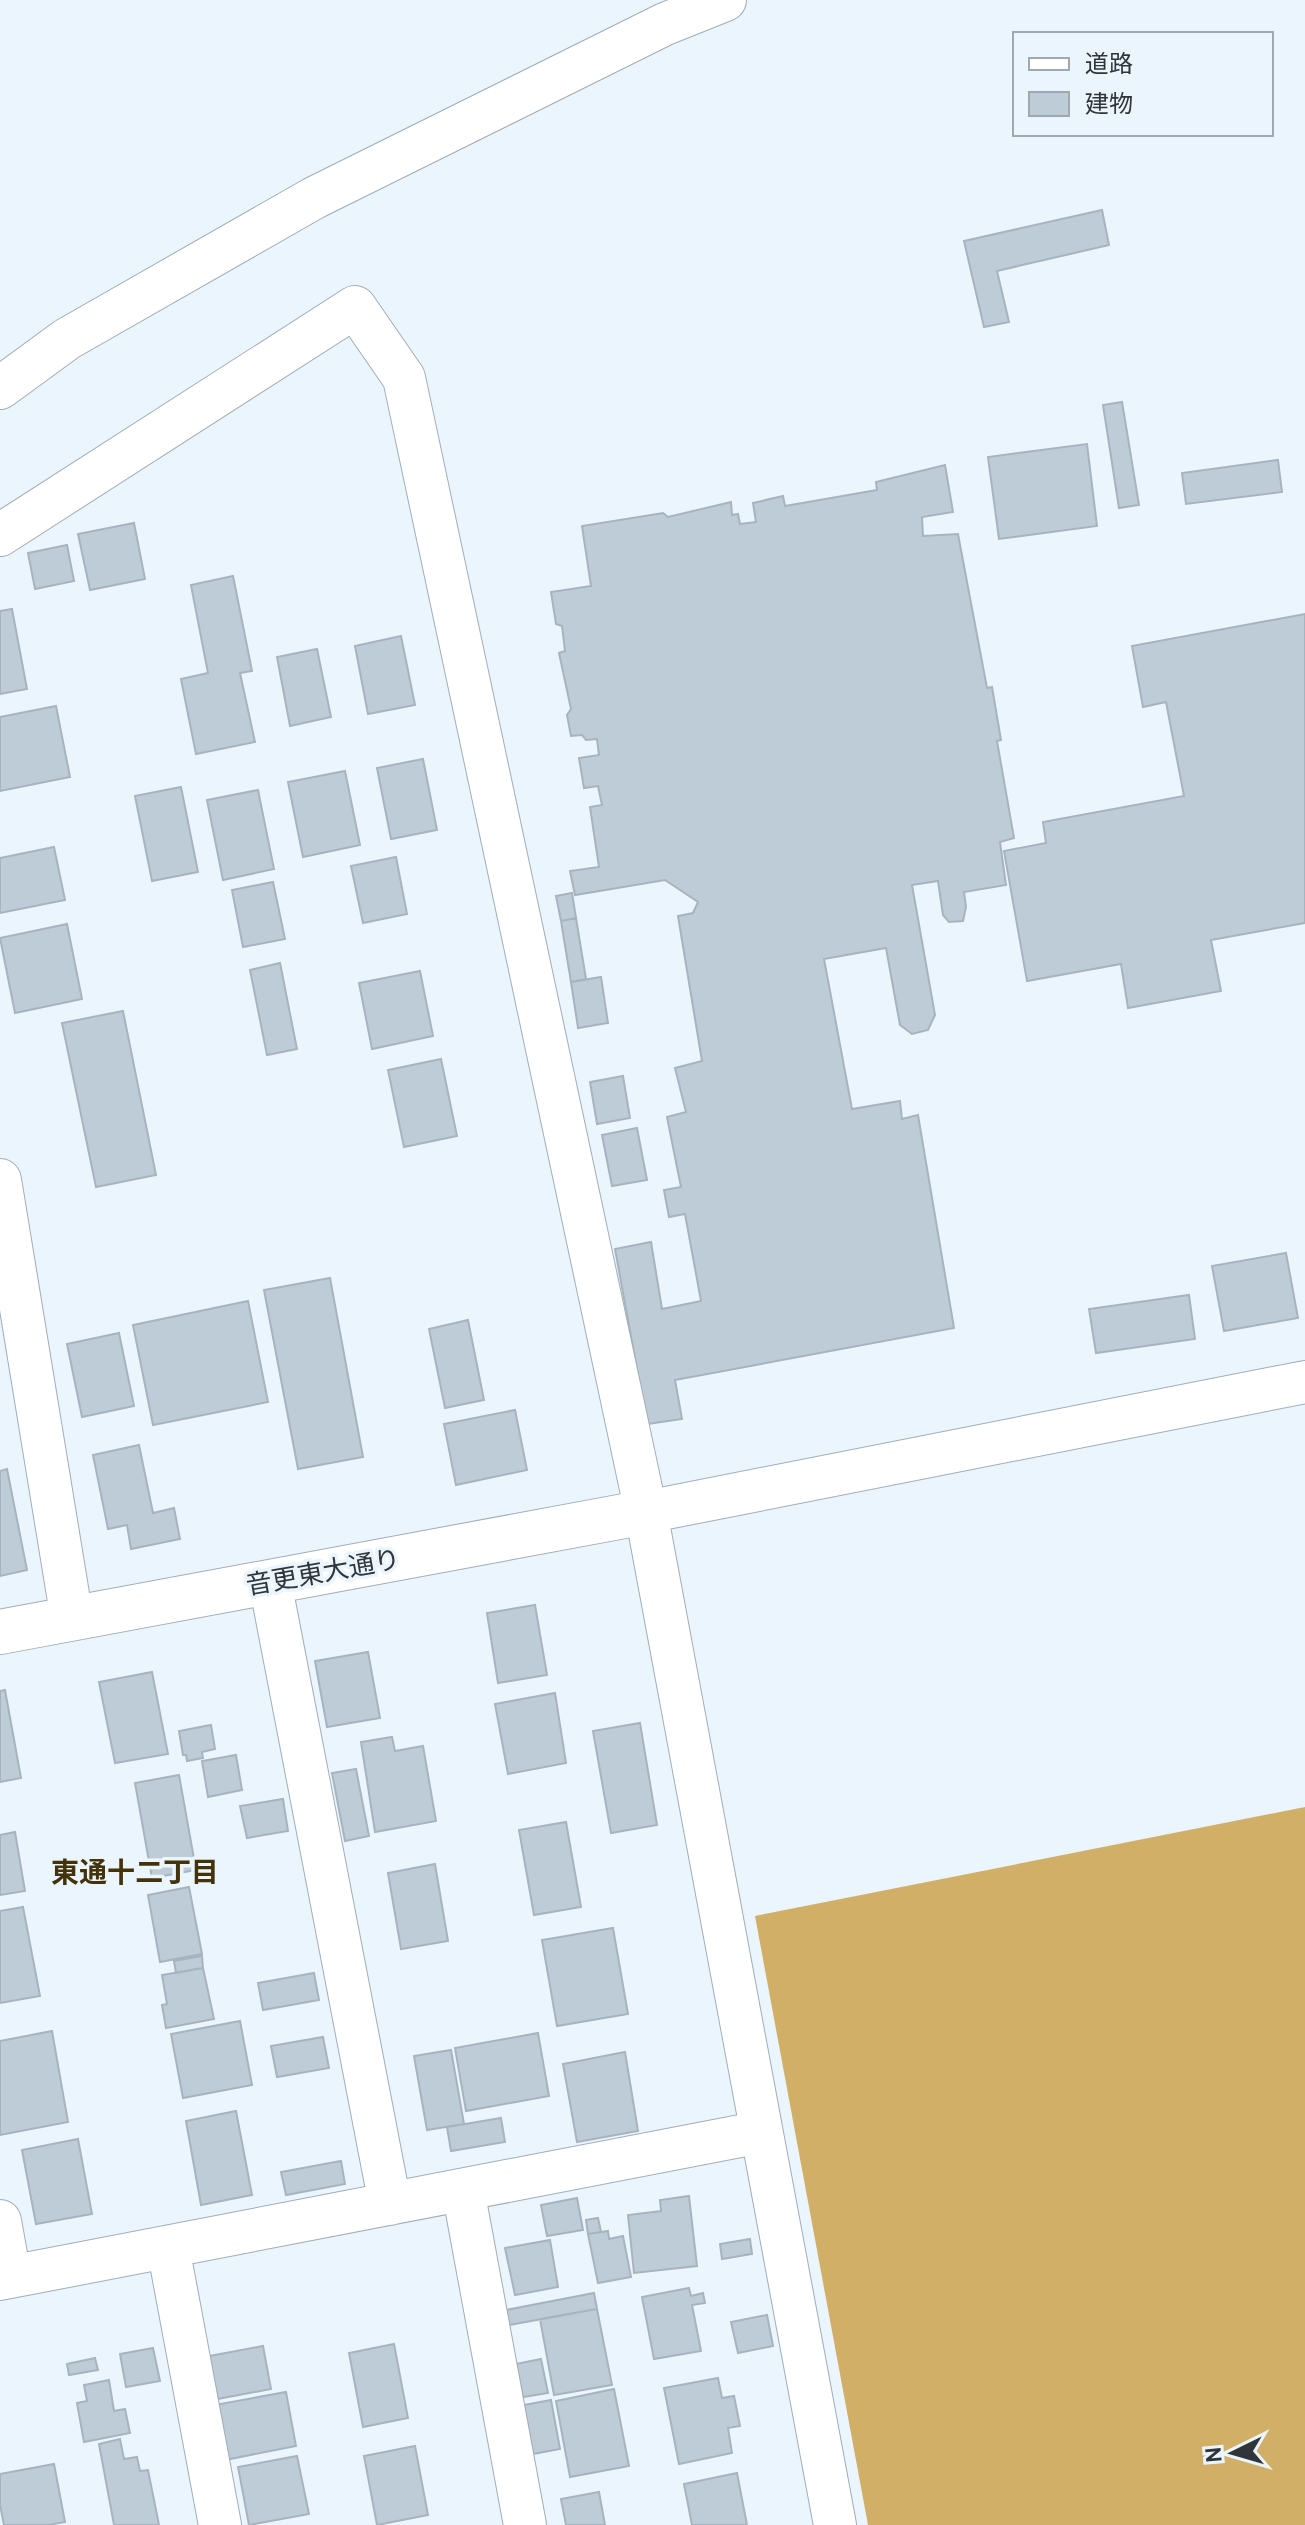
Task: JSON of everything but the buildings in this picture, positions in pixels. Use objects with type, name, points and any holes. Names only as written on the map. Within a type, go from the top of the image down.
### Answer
[{"type":"street","points":[[0,388],[67,339],[314,198],[665,24],[725,0]]},
{"type":"street","points":[[0,535],[355,307],[404,378],[646,1512],[835,2525]]},
{"type":"street","points":[[0,1180],[72,1619]]},
{"type":"street","points":[[646,1512],[1305,1382]]},
{"type":"street","name":"音更東大通り","points":[[0,1632],[646,1512]]},
{"type":"street","points":[[270,1582],[390,2204]]},
{"type":"street","points":[[0,2221],[5,2278],[761,2132]]},
{"type":"street","points":[[463,2190],[525,2525]]},
{"type":"street","points":[[168,2247],[220,2525]]},
{"type":"shaded area","points":[[1305,1807],[1305,2525],[868,2525],[755,1916]]},
{"type":"district","name":"東通十二丁目","points":[[135,1872]]}]
